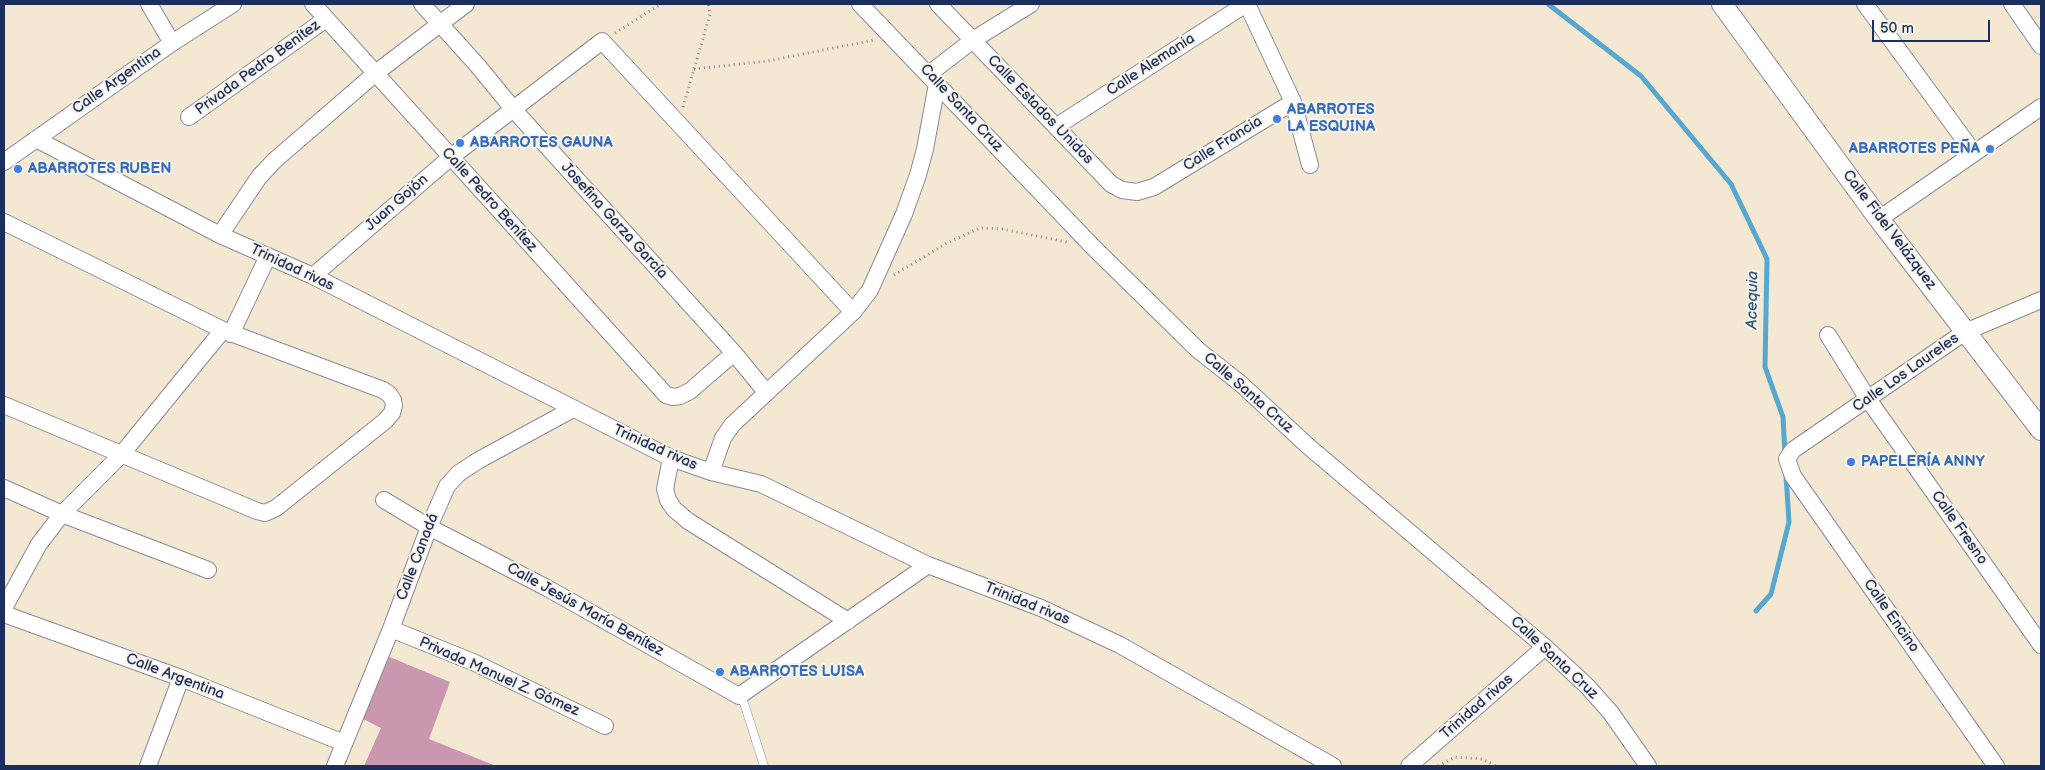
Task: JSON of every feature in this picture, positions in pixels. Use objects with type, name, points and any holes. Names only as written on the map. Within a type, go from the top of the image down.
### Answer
[{"type":"street","points":[[149,4],[172,42]]},
{"type":"street","name":"Calle Argentina","points":[[4,162],[172,42],[233,4]]},
{"type":"street","name":"Calle Pedro Benítez","points":[[313,4],[377,72],[451,158],[666,395],[680,396],[690,391],[734,353]]},
{"type":"street","name":"Josefina Garza García","points":[[422,4],[514,110],[734,353],[766,392]]},
{"type":"street","points":[[220,235],[260,177],[275,160],[377,72],[466,4]]},
{"type":"street","name":"Calle Santa Cruz","points":[[860,4],[1094,248],[1198,350],[1241,384],[1308,446],[1545,647],[1587,686],[1610,712],[1648,766]]},
{"type":"street","name":"Calle Estados Unidos","points":[[938,4],[1111,184],[1122,190],[1137,192],[1154,187]]},
{"type":"street","points":[[710,472],[723,438],[732,425],[854,312],[870,290],[904,214],[925,149],[933,79],[973,40],[1031,4]]},
{"type":"street","points":[[1246,4],[1293,102],[1310,165]]},
{"type":"street","name":"Calle Alemania","points":[[1057,126],[1246,4]]},
{"type":"street","name":"Calle Fidel Velázquez","points":[[1722,4],[1879,218],[2041,430]]},
{"type":"street","points":[[1865,4],[1974,153]]},
{"type":"street","points":[[2012,4],[2041,46]]},
{"type":"street","name":"Privada Pedro Benítez","points":[[189,117],[326,19]]},
{"type":"street","points":[[602,41],[854,312]]},
{"type":"street","name":"Juan Gojón","points":[[313,276],[451,158],[602,41]]},
{"type":"street","name":"Calle Francia","points":[[1154,187],[1293,102]]},
{"type":"street","points":[[1879,218],[2041,107]]},
{"type":"street","name":"Trinidad rivas","points":[[36,139],[220,235],[313,276],[670,458],[710,472],[761,484],[928,565],[1041,608],[1120,645],[1185,680],[1333,766]]},
{"type":"street","points":[[4,222],[227,332],[382,390],[389,394],[393,400],[392,413],[385,421],[276,508],[265,513],[4,405]]},
{"type":"street","points":[[4,608],[39,544],[62,514],[121,455],[227,332],[268,256]]},
{"type":"street","name":"Calle Los Laureles","points":[[1788,465],[1786,459],[1794,450],[1965,332],[2041,300]]},
{"type":"street","name":"Calle Fresno","points":[[1828,335],[1868,399],[2041,645]]},
{"type":"street","name":"Calle Canadá","points":[[335,766],[447,486],[459,474],[479,460],[573,409]]},
{"type":"street","points":[[670,458],[665,489],[668,500],[674,509],[688,521],[848,621]]},
{"type":"street","name":"Calle Encino","points":[[1788,465],[1996,766]]},
{"type":"street","points":[[4,488],[62,514],[208,570]]},
{"type":"street","name":"Calle Jesús María Benítez","points":[[384,500],[429,527],[547,588],[739,696]]},
{"type":"street","points":[[739,696],[928,565]]},
{"type":"street","name":"Calle Argentina","points":[[4,614],[181,678],[344,743]]},
{"type":"street","name":"Privada Manuel Z. Gómez","points":[[391,629],[473,662],[606,726]]},
{"type":"street","name":"Trinidad rivas","points":[[1409,766],[1545,647]]},
{"type":"street","points":[[148,766],[181,678]]},
{"type":"lane","points":[[739,696],[744,703],[764,766]]},
{"type":"path","points":[[602,41],[660,4]]},
{"type":"path","points":[[678,122],[710,14],[708,4]]},
{"type":"path","points":[[694,69],[768,61],[846,47],[892,36]]},
{"type":"path","points":[[893,276],[947,243],[980,228],[1002,229],[1094,248]]},
{"type":"path","points":[[1438,766],[1454,757],[1482,759],[1496,766]]},
{"type":"building","points":[[387,656],[450,682],[429,739],[496,766],[364,766],[381,728],[361,718]]},
{"type":"waterway","name":"Acequia","points":[[1548,4],[1641,76],[1731,184],[1767,259],[1765,367],[1783,417],[1785,454]]},
{"type":"waterway","name":"Acequia","points":[[1756,611],[1771,594],[1789,522],[1786,475]]},
{"type":"place","name":"ABARROTES LA ESQUINA","points":[[1277,119]]},
{"type":"place","name":"ABARROTES GAUNA","points":[[460,143]]},
{"type":"place","name":"ABARROTES PEÑA","points":[[1990,149]]},
{"type":"place","name":"ABARROTES RUBEN","points":[[18,169]]},
{"type":"place","name":"PAPELERÍA ANNY","points":[[1851,462]]},
{"type":"place","name":"ABARROTES LUISA","points":[[720,672]]}]
